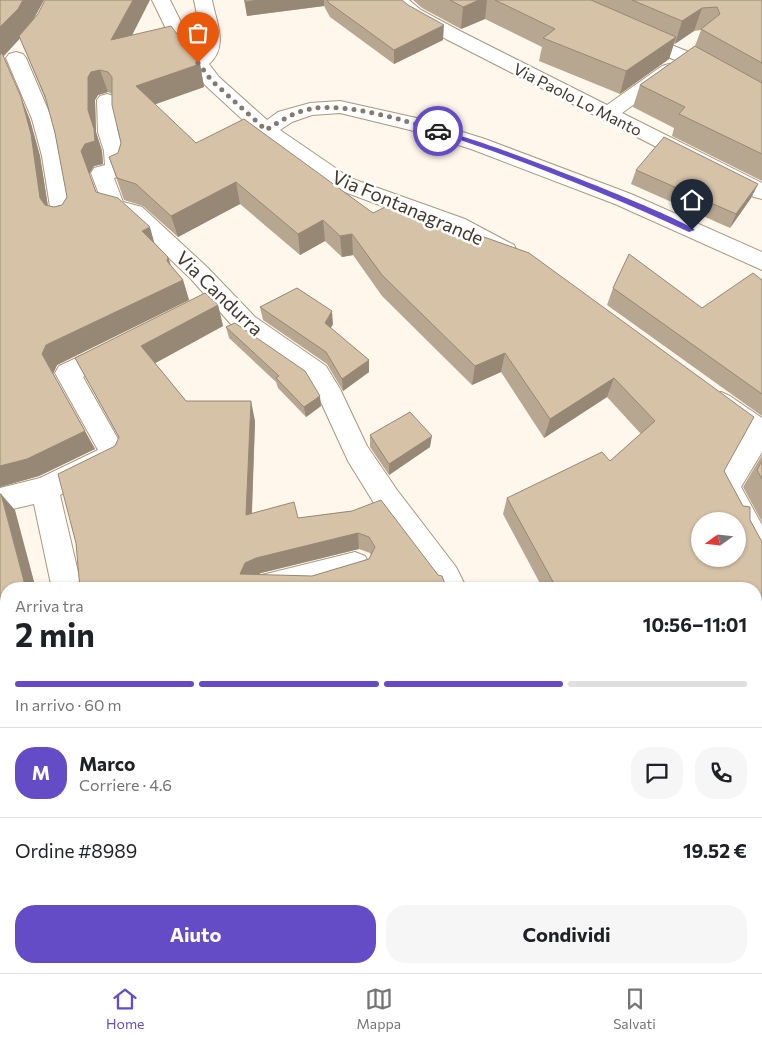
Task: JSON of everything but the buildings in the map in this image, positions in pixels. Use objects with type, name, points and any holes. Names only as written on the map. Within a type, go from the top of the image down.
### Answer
[{"type":"street","name":"Via Fontanagrande","points":[[161,0],[180,40],[212,81],[266,130],[296,153],[342,183],[457,225],[525,262]]},
{"type":"street","points":[[198,63],[207,58],[212,48],[212,37],[202,0]]},
{"type":"street","name":"Via Paolo Lo Manto","points":[[398,0],[415,14],[453,35],[762,192]]},
{"type":"street","points":[[620,30],[759,98]]},
{"type":"street","points":[[607,114],[678,58],[696,40]]},
{"type":"street","points":[[0,74],[23,51],[52,156],[63,219]]},
{"type":"street","name":"Via Candurra","points":[[107,100],[108,132],[114,151],[116,170],[102,172],[114,208],[134,212],[199,273],[246,324],[317,373],[331,396],[357,453],[387,499],[448,582]]},
{"type":"street","points":[[266,130],[285,117],[310,109],[340,107],[414,124],[478,144],[623,199],[762,262]]},
{"type":"street","points":[[199,273],[186,279],[208,304],[200,308]]},
{"type":"street","points":[[0,500],[45,489],[114,455],[68,373],[129,343]]},
{"type":"street","points":[[703,390],[761,432],[727,487],[762,553]]},
{"type":"street","points":[[45,489],[65,582]]},
{"type":"street","points":[[289,582],[359,564]]},
{"type":"way so far","points":[[198,63],[212,81],[266,130],[285,117],[310,109],[340,107],[438,131]]},
{"type":"route","points":[[438,131],[478,144],[623,199],[692,230]]}]
